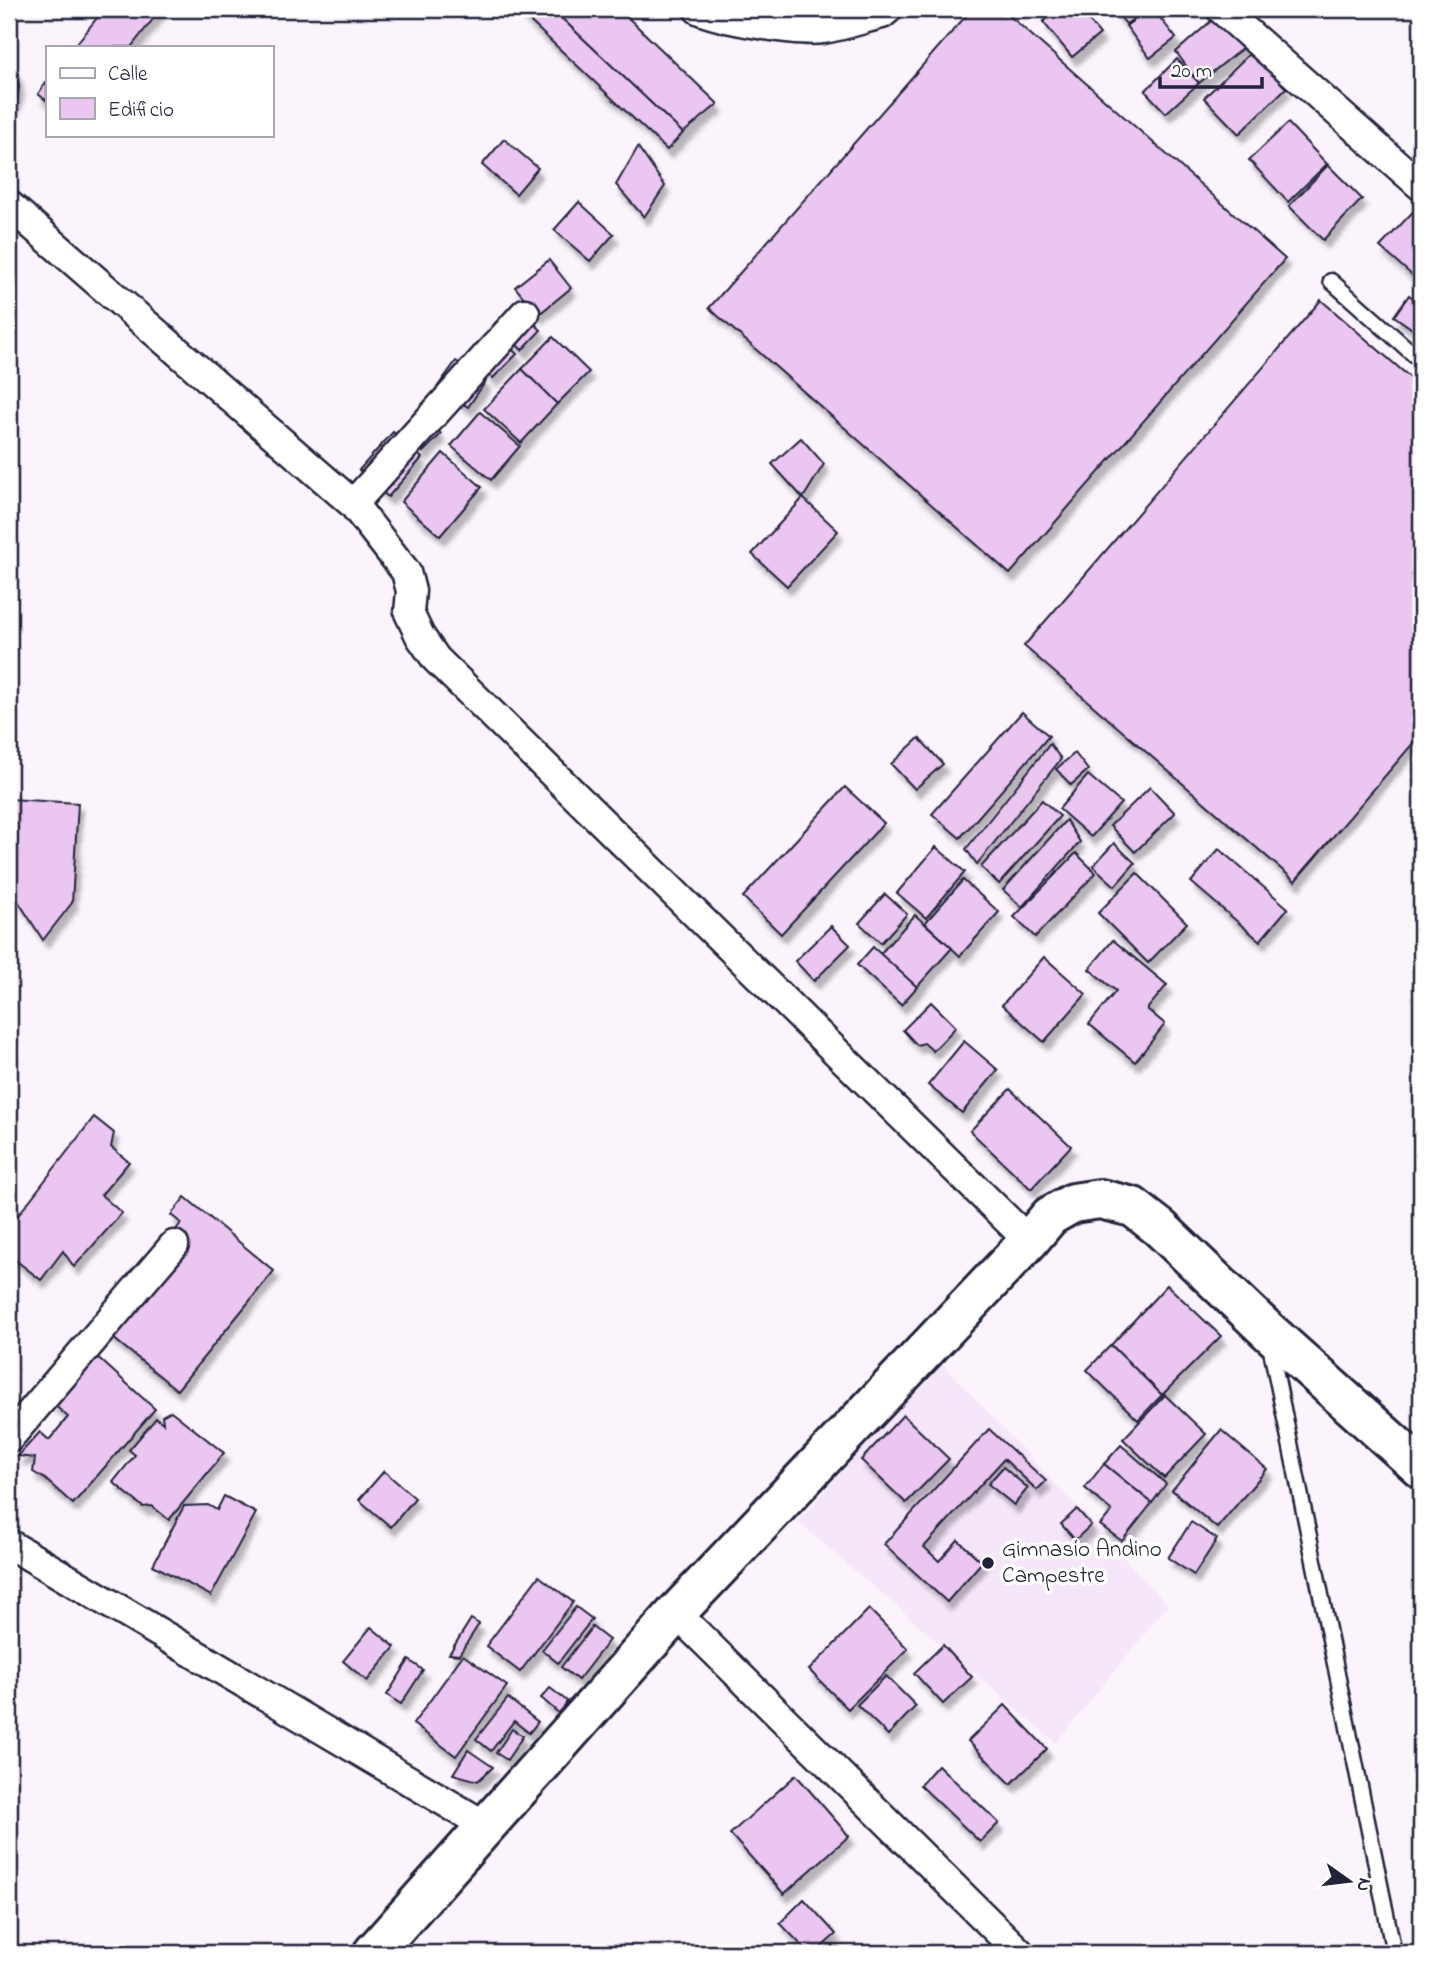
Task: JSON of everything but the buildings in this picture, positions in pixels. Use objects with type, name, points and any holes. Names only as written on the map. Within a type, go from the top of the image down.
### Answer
[{"type":"street","points":[[698,9],[758,24],[820,30],[882,14],[888,9]]},
{"type":"street","points":[[1221,9],[1421,186]]},
{"type":"street","points":[[9,205],[353,504],[406,572],[411,591],[409,613],[420,636],[436,659],[1029,1241]]},
{"type":"street","points":[[353,504],[525,313]]},
{"type":"street","points":[[373,1953],[676,1613],[1050,1216],[1073,1203],[1100,1199],[1133,1207],[1160,1228],[1267,1330],[1421,1468]]},
{"type":"street","points":[[9,1438],[174,1245]]},
{"type":"street","points":[[9,1544],[486,1826]]},
{"type":"street","points":[[676,1613],[1020,1953]]},
{"type":"lane","points":[[1331,282],[1421,361]]},
{"type":"lane","points":[[1267,1330],[1394,1953]]},
{"type":"shaded area","name":"Gimnasio Andino Campestre","points":[[938,1359],[1168,1605],[1056,1743],[798,1522]]},
{"type":"place","name":"Gimnasio Andino Campestre","points":[[988,1563]]}]
